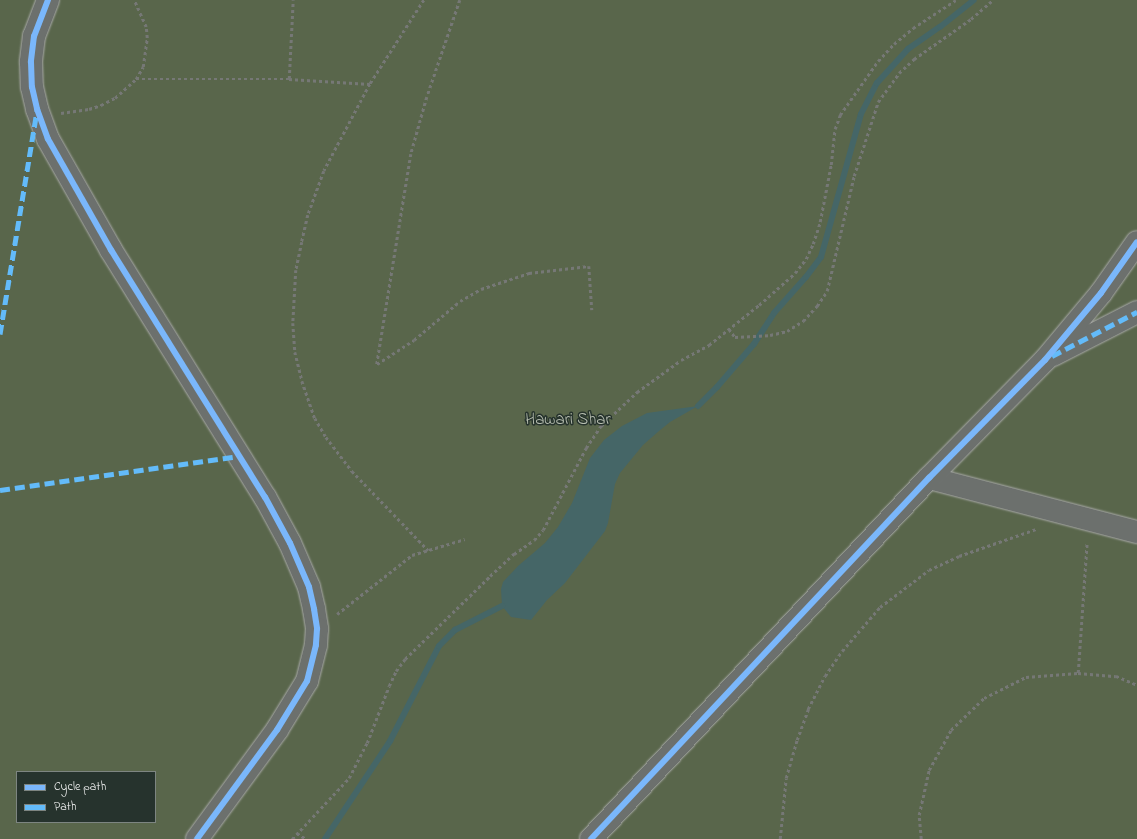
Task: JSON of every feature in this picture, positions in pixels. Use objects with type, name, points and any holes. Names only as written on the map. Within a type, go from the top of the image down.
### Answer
[{"type":"street","points":[[48,0],[34,36],[31,62],[32,87],[39,115],[48,139],[111,250],[265,497],[290,543],[309,587],[317,629],[313,664],[307,681],[295,703],[197,839]]},
{"type":"street","points":[[591,839],[929,478],[1045,360],[1101,293],[1137,242]]},
{"type":"street","points":[[1045,360],[1137,312]]},
{"type":"street","points":[[929,478],[1137,532]]},
{"type":"path","points":[[39,115],[89,109],[101,105],[115,98],[136,78],[143,67],[147,38],[146,27],[134,0]]},
{"type":"path","points":[[288,80],[293,0]]},
{"type":"path","points":[[424,0],[370,84],[324,171],[308,215],[296,270],[293,323],[295,352],[307,399],[315,418],[326,437],[352,471],[428,550]]},
{"type":"path","points":[[460,0],[427,97],[411,154],[377,364],[414,340],[460,300],[480,289],[529,272],[589,266],[592,310]]},
{"type":"path","points":[[292,839],[349,778],[367,743],[396,671],[405,658],[490,576],[514,554],[534,540],[543,530],[586,448],[601,426],[638,392],[681,360],[709,345],[729,330],[781,287],[806,259],[813,244],[826,196],[835,129],[840,115],[855,91],[878,60],[894,44],[914,28],[956,0]]},
{"type":"path","points":[[729,330],[735,337],[770,335],[787,331],[817,306],[827,291],[854,176],[871,118],[878,102],[899,72],[914,59],[972,19],[992,0]]},
{"type":"path","points":[[136,78],[288,80],[370,84]]},
{"type":"path","points":[[1078,673],[1088,520]]},
{"type":"path","points":[[780,839],[786,778],[797,740],[808,709],[825,676],[842,651],[880,607],[929,570],[959,556],[1038,528]]},
{"type":"path","points":[[317,629],[412,555],[465,538]]},
{"type":"path","points":[[921,839],[919,815],[929,770],[951,730],[984,698],[1026,677],[1078,673],[1116,676],[1137,686]]},
{"type":"path","points":[[297,833],[306,839]]},
{"type":"green space","name":"Hawari Shar","points":[[0,0],[1137,0],[1137,839],[0,839]]},
{"type":"water","points":[[698,406],[670,422],[659,431],[643,445],[620,473],[615,484],[608,523],[605,531],[565,583],[547,600],[531,620],[511,617],[502,606],[501,589],[503,582],[518,566],[545,543],[558,527],[572,503],[590,458],[604,440],[622,426],[647,413]]},
{"type":"waterway","points":[[698,406],[717,387],[754,344],[774,313],[806,277],[821,257],[861,114],[877,83],[908,49],[940,27],[974,0]]},
{"type":"waterway","points":[[325,839],[390,741],[439,646],[455,630],[502,606]]},
{"type":"marked path","points":[[0,334],[37,111]]},
{"type":"marked path","points":[[1052,356],[1137,312]]},
{"type":"marked path","points":[[0,490],[238,456]]},
{"type":"cycle path","points":[[48,0],[34,36],[31,62],[32,87],[37,109],[48,139],[111,250],[265,497],[290,543],[309,587],[314,609],[317,629],[316,645],[307,681],[277,730],[197,839]]},
{"type":"cycle path","points":[[591,839],[929,478],[1045,360],[1101,293],[1137,242]]}]
